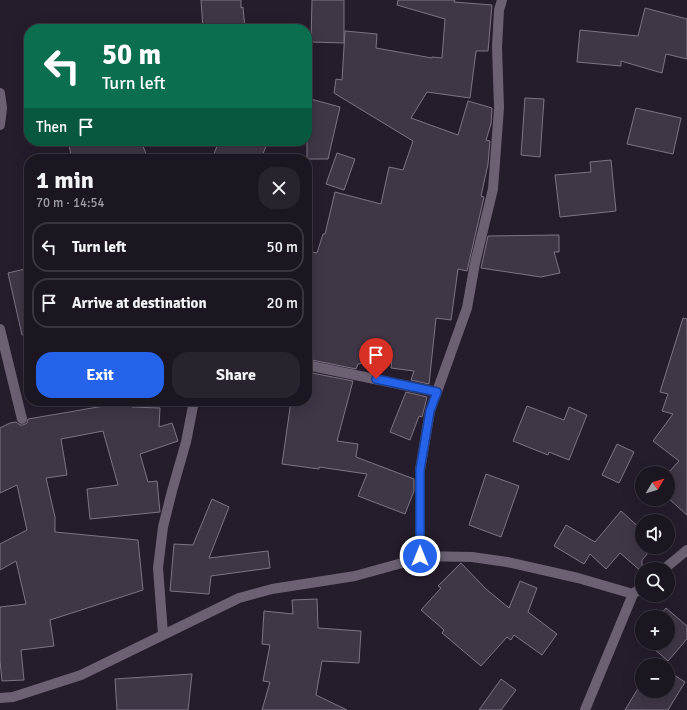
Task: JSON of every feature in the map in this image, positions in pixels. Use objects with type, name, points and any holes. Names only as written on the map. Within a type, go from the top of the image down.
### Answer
[{"type":"street","points":[[420,556],[420,470],[430,411],[467,308],[493,189],[499,108],[497,47],[499,10],[502,0]]},
{"type":"street","points":[[0,93],[2,108],[0,125]]},
{"type":"street","points":[[0,329],[22,419]]},
{"type":"street","points":[[312,366],[437,392]]},
{"type":"street","points":[[164,634],[158,568],[163,527],[186,442],[193,406]]},
{"type":"street","points":[[672,562],[687,550]]},
{"type":"street","points":[[0,698],[13,697],[81,675],[239,598],[272,589],[356,576],[402,563],[420,556],[472,557],[507,562],[578,578],[633,594],[585,710]]},
{"type":"building","points":[[201,0],[241,0],[245,24],[203,24]]},
{"type":"building","points":[[312,0],[344,0],[344,43],[312,42]]},
{"type":"building","points":[[398,0],[455,0],[454,2],[492,5],[488,51],[476,51],[470,98],[427,92],[411,118],[458,135],[468,101],[492,108],[491,124],[486,140],[490,141],[488,164],[481,196],[484,197],[467,271],[458,269],[451,320],[436,318],[429,384],[411,380],[414,371],[391,368],[392,359],[358,364],[356,369],[312,360],[312,252],[317,253],[323,234],[325,234],[335,192],[381,204],[389,167],[403,170],[413,141],[334,93],[336,79],[342,80],[345,31],[377,34],[376,48],[432,58],[442,58],[445,19],[397,5]]},
{"type":"building","points":[[645,8],[687,19],[687,59],[666,54],[662,73],[621,61],[621,66],[577,62],[580,30],[638,36]]},
{"type":"building","points":[[525,98],[544,99],[540,157],[521,155]]},
{"type":"building","points":[[312,99],[340,107],[328,159],[312,159],[312,154],[307,154],[307,146],[312,146]]},
{"type":"building","points":[[636,108],[681,118],[673,154],[627,144]]},
{"type":"building","points":[[69,146],[143,146],[146,154],[71,154]]},
{"type":"building","points":[[217,146],[266,146],[263,154],[214,154]]},
{"type":"building","points":[[337,153],[355,159],[344,190],[326,184]]},
{"type":"building","points":[[611,160],[616,211],[560,217],[555,175],[591,172],[590,162]]},
{"type":"building","points":[[559,235],[559,252],[554,252],[560,273],[541,277],[481,268],[488,236]]},
{"type":"building","points":[[24,269],[24,335],[22,335],[8,273]]},
{"type":"building","points":[[683,318],[687,319],[687,515],[675,504],[674,466],[679,461],[653,441],[673,414],[662,411],[668,394],[660,392]]},
{"type":"building","points":[[312,373],[353,381],[337,441],[358,444],[356,457],[414,479],[414,491],[405,514],[358,496],[367,474],[319,467],[319,469],[282,464],[290,406],[312,406]]},
{"type":"building","points":[[406,392],[427,397],[422,417],[419,416],[410,440],[390,432]]},
{"type":"building","points":[[104,406],[160,408],[159,427],[172,423],[178,441],[140,454],[148,482],[157,481],[160,512],[90,519],[87,489],[118,485],[103,431],[61,439],[67,475],[46,478],[55,517],[55,532],[138,540],[143,590],[50,620],[54,646],[21,650],[24,680],[2,681],[0,661],[0,607],[26,604],[16,561],[0,570],[0,544],[27,530],[17,485],[0,493],[0,428],[16,422],[23,425],[27,423],[28,419]]},
{"type":"building","points":[[527,406],[564,420],[569,407],[587,415],[569,460],[549,452],[548,455],[513,441]]},
{"type":"building","points":[[617,444],[634,452],[619,483],[602,475]]},
{"type":"building","points":[[486,474],[519,486],[501,537],[469,525]]},
{"type":"building","points":[[212,499],[229,507],[209,558],[268,551],[270,568],[211,576],[209,594],[170,591],[174,544],[193,545]]},
{"type":"building","points":[[621,511],[635,524],[635,554],[647,554],[642,562],[635,562],[635,566],[620,553],[606,569],[590,554],[584,564],[554,546],[566,525],[595,542]]},
{"type":"building","points":[[461,563],[486,589],[509,608],[520,581],[537,588],[528,612],[557,634],[542,655],[514,635],[511,640],[507,637],[481,666],[442,633],[444,630],[421,610],[441,588],[438,586]]},
{"type":"building","points":[[317,599],[318,628],[361,631],[359,663],[322,661],[316,695],[347,710],[262,710],[270,682],[263,681],[270,645],[262,644],[264,611],[293,614],[292,600]]},
{"type":"building","points":[[675,616],[687,626],[687,639],[671,658],[664,658],[655,650],[675,650]]},
{"type":"building","points":[[192,674],[188,710],[117,710],[115,679]]},
{"type":"building","points":[[675,676],[685,682],[668,710],[625,710],[635,694],[635,698],[675,698]]},
{"type":"building","points":[[501,679],[516,690],[501,710],[479,710]]},
{"type":"route","points":[[376,379],[437,392],[430,411],[420,470],[420,556]]}]
